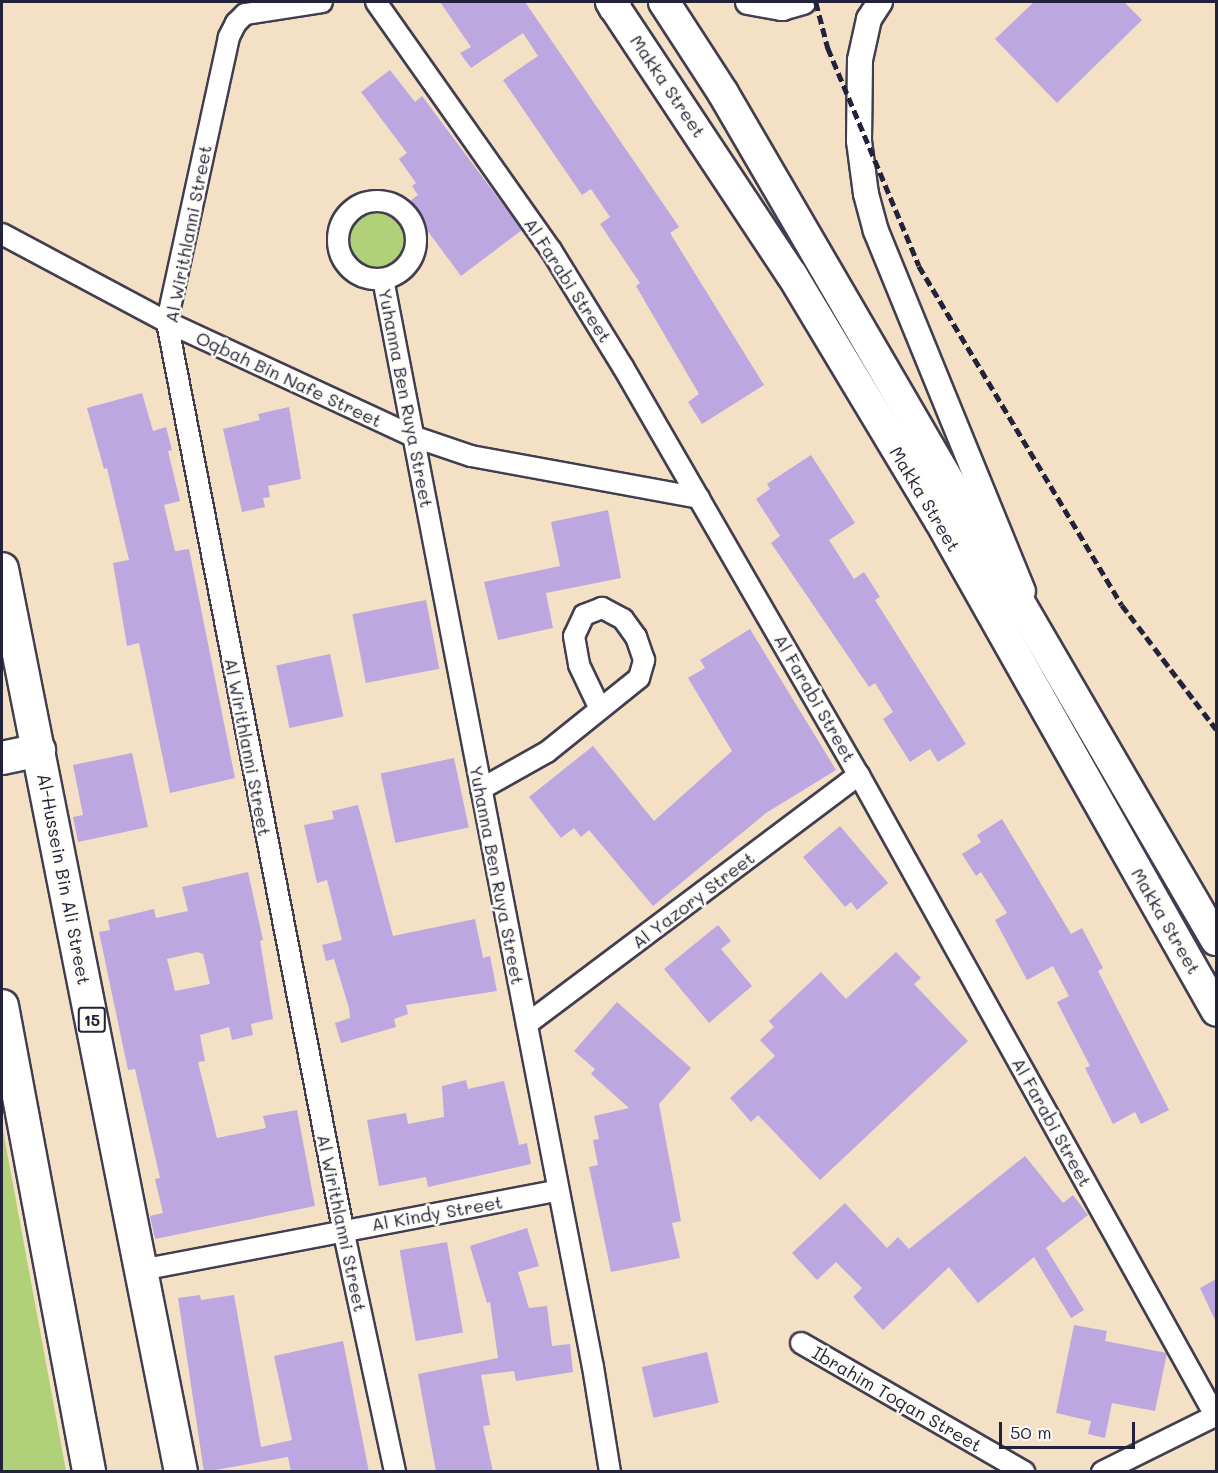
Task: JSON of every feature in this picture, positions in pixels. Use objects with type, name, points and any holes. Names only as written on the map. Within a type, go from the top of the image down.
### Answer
[{"type":"highway","name":"Al-Hussein Bin Ali Street","points":[[2,568],[181,1472]]},
{"type":"highway","points":[[2,758],[39,750]]},
{"type":"highway","points":[[2,1006],[89,1472]]},
{"type":"main road","name":"Makka Street","points":[[664,2],[723,93],[1034,622],[1216,940]]},
{"type":"main road","name":"Makka Street","points":[[613,3],[792,275],[947,533],[1216,1010]]},
{"type":"street","name":"Al Wirithlanni Street","points":[[322,2],[245,14],[236,23],[229,37],[167,322],[343,1230],[396,1472]]},
{"type":"street","name":"Al Farabi Street","points":[[376,2],[551,250],[699,498],[859,775],[1216,1416]]},
{"type":"street","points":[[748,2],[782,8],[803,2]]},
{"type":"street","points":[[871,7],[862,42],[858,95],[866,194],[876,231],[1008,550],[1034,622]]},
{"type":"street","points":[[376,200],[389,202],[405,213],[415,230],[416,243],[405,266],[383,279],[370,279],[353,271],[341,256],[338,244],[339,231],[348,214],[363,203],[376,200]]},
{"type":"street","name":"Oqbah Bin Nafe Street","points":[[2,234],[167,322],[415,437],[471,456],[699,498]]},
{"type":"street","name":"Yuhanna Ben Ruya Street","points":[[383,279],[527,1024],[610,1472]]},
{"type":"street","points":[[480,789],[547,752],[599,707],[639,678],[644,660],[636,638],[623,619],[602,608],[584,615],[574,636],[579,665],[599,707]]},
{"type":"street","name":"Al Yazory Street","points":[[527,1024],[859,775]]},
{"type":"street","name":"Al Kindy Street","points":[[141,1270],[557,1191]]},
{"type":"street","name":"Ibrahim Toqan Street","points":[[801,1343],[1024,1472]]},
{"type":"street","points":[[1102,1472],[1216,1416]]},
{"type":"green space","points":[[377,206],[390,209],[401,216],[408,227],[411,240],[408,253],[401,264],[390,271],[377,274],[364,271],[353,264],[346,253],[343,240],[346,227],[353,216],[364,209]]},
{"type":"green space","points":[[2,1125],[66,1471],[2,1471]]},
{"type":"building","points":[[440,2],[525,2],[679,227],[670,233],[764,385],[702,424],[688,402],[699,394],[636,286],[640,283],[600,224],[610,217],[591,189],[582,195],[503,80],[538,56],[523,33],[471,68],[460,53],[471,47]]},
{"type":"building","points":[[1034,2],[1124,2],[1142,20],[1057,103],[995,39]]},
{"type":"building","points":[[390,70],[415,102],[422,96],[522,230],[461,276],[407,203],[418,195],[412,186],[416,183],[399,159],[407,153],[361,92]]},
{"type":"building","points":[[142,393],[153,431],[166,427],[172,450],[168,451],[180,501],[164,505],[175,551],[189,549],[235,778],[170,793],[139,643],[127,646],[113,563],[129,560],[107,468],[104,469],[87,408]]},
{"type":"building","points":[[289,407],[301,479],[268,486],[270,497],[263,498],[265,507],[242,512],[223,429],[260,420],[258,414]]},
{"type":"building","points":[[811,455],[855,523],[829,540],[854,579],[864,572],[880,597],[875,600],[966,744],[938,762],[930,749],[910,762],[883,719],[893,712],[875,683],[869,687],[771,543],[780,536],[756,499],[770,489],[767,484]]},
{"type":"building","points":[[608,510],[621,578],[546,593],[553,628],[498,640],[484,582],[560,566],[551,522]]},
{"type":"building","points":[[426,600],[439,669],[366,683],[352,614]]},
{"type":"building","points":[[750,629],[836,770],[766,813],[653,906],[589,830],[581,837],[574,828],[561,838],[529,797],[593,746],[654,821],[732,751],[688,678],[705,668],[700,660]]},
{"type":"building","points":[[330,654],[343,717],[290,728],[276,665]]},
{"type":"building","points":[[132,753],[148,827],[78,842],[73,817],[83,815],[73,765]]},
{"type":"building","points":[[454,758],[469,827],[395,843],[381,774]]},
{"type":"building","points":[[358,805],[393,936],[475,919],[483,958],[490,956],[497,991],[406,1005],[408,1014],[394,1019],[396,1027],[341,1043],[335,1023],[350,1018],[349,1008],[334,959],[326,961],[322,945],[342,940],[327,880],[317,883],[304,825],[334,819],[332,811]]},
{"type":"building","points":[[1002,819],[1071,934],[1082,928],[1103,968],[1098,971],[1169,1110],[1141,1124],[1135,1112],[1113,1124],[1085,1068],[1090,1066],[1057,1002],[1069,996],[1053,966],[1027,980],[995,920],[1007,913],[981,872],[976,876],[962,854],[981,842],[977,835]]},
{"type":"building","points":[[840,826],[888,883],[857,910],[851,902],[845,907],[803,857]]},
{"type":"building","points":[[248,872],[263,940],[260,941],[273,1019],[251,1024],[253,1035],[232,1040],[229,1027],[200,1035],[205,1061],[198,1062],[217,1138],[266,1128],[263,1116],[297,1110],[315,1206],[155,1239],[150,1216],[163,1213],[155,1179],[160,1178],[135,1069],[128,1070],[99,932],[110,930],[108,920],[154,909],[156,918],[188,911],[182,887]],"holes":[[[197,952],[203,954],[210,984],[175,991],[167,959]]]},
{"type":"building","points":[[718,925],[731,941],[721,949],[752,986],[709,1023],[664,969]]},
{"type":"building","points":[[896,952],[921,978],[914,984],[968,1041],[820,1180],[758,1115],[751,1122],[730,1098],[775,1056],[760,1040],[774,1027],[769,1021],[821,972],[846,999]]},
{"type":"building","points":[[617,1002],[691,1068],[659,1104],[681,1221],[672,1223],[680,1258],[611,1272],[589,1167],[598,1165],[593,1140],[599,1139],[594,1116],[629,1108],[591,1074],[595,1069],[574,1051]]},
{"type":"building","points":[[466,1080],[468,1089],[504,1081],[519,1145],[527,1143],[531,1164],[428,1187],[426,1177],[379,1186],[367,1120],[406,1113],[408,1124],[444,1117],[442,1086]]},
{"type":"building","points":[[1025,1156],[1063,1203],[1073,1195],[1088,1215],[1046,1248],[1084,1310],[1071,1318],[1034,1257],[978,1303],[949,1267],[883,1330],[853,1297],[862,1288],[836,1262],[817,1280],[792,1253],[845,1203],[887,1248],[898,1237],[909,1249]]},
{"type":"building","points":[[527,1228],[539,1266],[518,1272],[529,1308],[547,1306],[552,1346],[570,1344],[573,1372],[516,1381],[514,1371],[481,1375],[490,1425],[483,1426],[493,1472],[436,1472],[418,1374],[498,1358],[490,1302],[487,1303],[470,1246]]},
{"type":"building","points":[[447,1242],[463,1333],[416,1341],[400,1250]]},
{"type":"building","points":[[1216,1279],[1216,1322],[1200,1288]]},
{"type":"building","points":[[200,1295],[201,1300],[234,1295],[261,1447],[292,1440],[274,1356],[343,1341],[369,1472],[291,1472],[288,1457],[204,1472],[178,1298]]},
{"type":"building","points":[[1074,1325],[1107,1331],[1105,1341],[1167,1353],[1155,1411],[1112,1403],[1105,1438],[1088,1434],[1091,1421],[1056,1413]]},
{"type":"building","points":[[707,1352],[719,1403],[653,1418],[642,1367]]},
{"type":"railway","points":[[816,2],[828,48],[919,266],[1122,605],[1216,729]]}]
